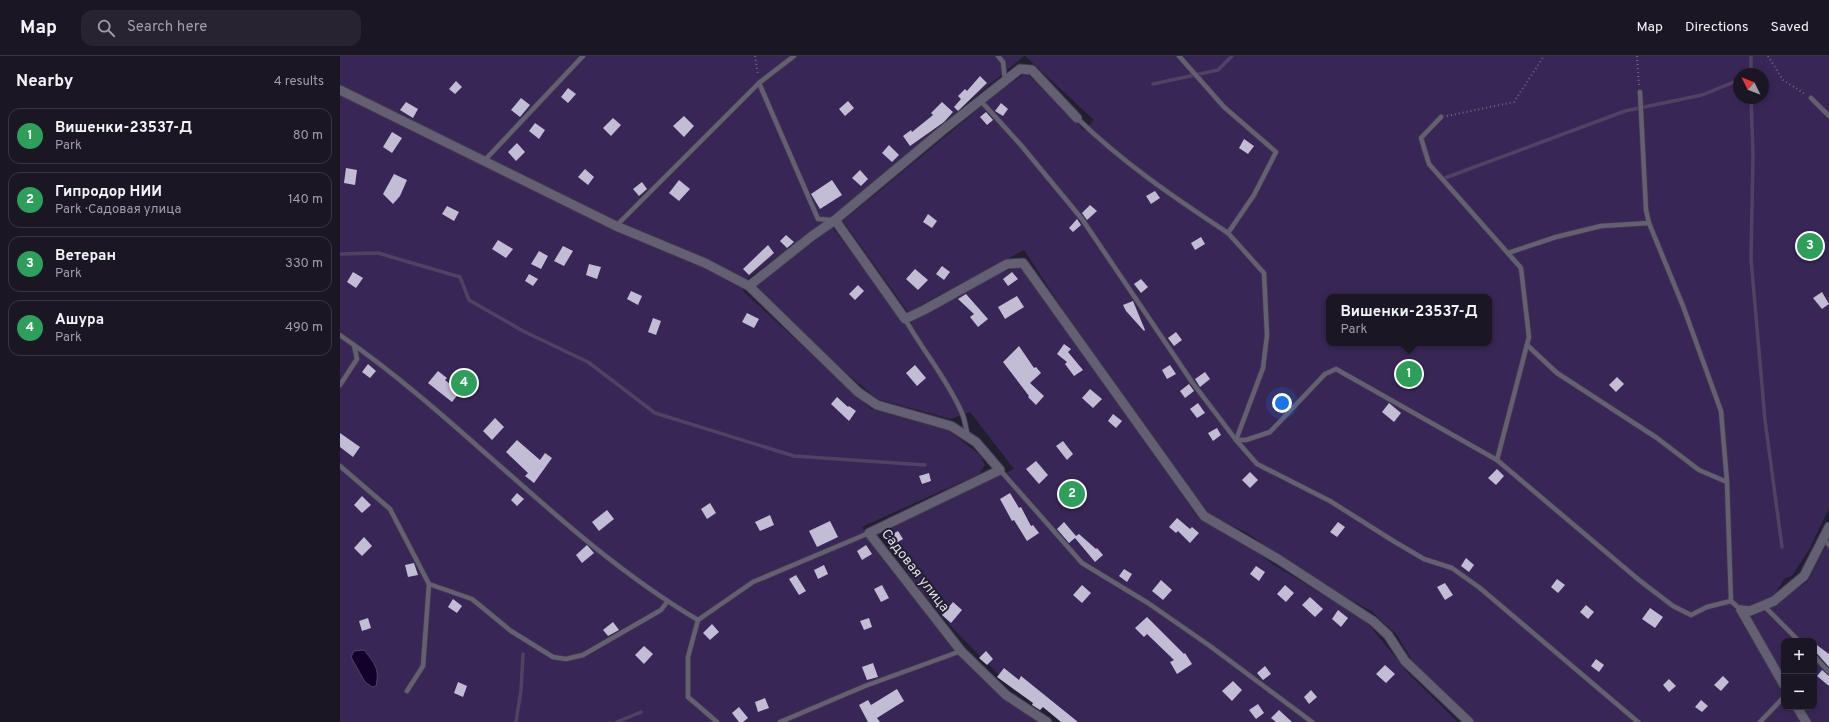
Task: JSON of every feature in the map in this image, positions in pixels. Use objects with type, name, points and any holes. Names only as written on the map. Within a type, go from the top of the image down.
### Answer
[{"type":"street","points":[[749,286],[835,220],[980,100],[1020,69],[1032,70],[1077,118]]},
{"type":"street","points":[[340,90],[616,226],[705,263],[749,286],[858,392],[877,406],[951,426],[976,442],[1000,470]]},
{"type":"street","points":[[835,220],[906,319],[1007,264],[1023,263],[1204,516],[1272,555],[1374,621],[1388,635],[1405,661],[1469,722]]},
{"type":"street","name":"Садовая улица","points":[[1000,470],[869,532],[961,652],[1006,695],[1047,722]]},
{"type":"street","points":[[1741,610],[1750,611],[1774,601],[1804,576],[1826,541],[1829,528]]},
{"type":"street","points":[[1741,610],[1781,680]]},
{"type":"street","points":[[1799,710],[1806,722]]},
{"type":"lane","points":[[484,161],[583,56]]},
{"type":"lane","points":[[616,226],[759,83],[794,56]]},
{"type":"lane","points":[[998,56],[1002,62],[1005,80]]},
{"type":"lane","points":[[1179,56],[1224,107],[1276,152],[1254,195],[1228,233]]},
{"type":"lane","points":[[759,83],[818,219],[835,220]]},
{"type":"lane","points":[[1640,92],[1646,210],[1649,223],[1683,306],[1721,411],[1727,482],[1731,601],[1741,610]]},
{"type":"lane","points":[[1811,98],[1829,116]]},
{"type":"lane","points":[[980,100],[1020,144],[1082,219],[1192,382],[1256,464],[1330,501],[1424,559],[1452,568],[1480,588],[1638,722]]},
{"type":"lane","points":[[1441,117],[1421,138],[1429,164],[1521,268],[1529,337],[1497,460]]},
{"type":"lane","points":[[1077,118],[1098,139],[1140,173],[1228,233],[1264,273],[1267,335],[1263,368],[1236,440]]},
{"type":"lane","points":[[1508,254],[1556,237],[1601,226],[1649,223]]},
{"type":"lane","points":[[906,319],[920,345],[942,377],[962,414],[968,437]]},
{"type":"lane","points":[[340,335],[470,438],[586,541],[667,602],[698,620]]},
{"type":"lane","points":[[340,386],[357,359],[354,345]]},
{"type":"lane","points":[[1527,346],[1557,373],[1657,438],[1699,470],[1727,482]]},
{"type":"lane","points":[[1236,440],[1246,440],[1270,432],[1325,374],[1336,369],[1497,460],[1612,558],[1673,606],[1691,615],[1707,608],[1731,601]]},
{"type":"lane","points":[[340,466],[390,509],[429,584],[423,666],[408,691]]},
{"type":"lane","points":[[1000,470],[1082,562],[1148,603],[1210,646],[1312,722]]},
{"type":"lane","points":[[717,722],[688,697],[688,657],[698,620],[753,582],[869,532]]},
{"type":"lane","points":[[429,584],[472,599],[511,631],[553,657],[566,659],[583,655],[661,610],[667,602]]},
{"type":"lane","points":[[1764,606],[1795,638]]},
{"type":"lane","points":[[780,722],[865,686],[961,652]]},
{"type":"lane","points":[[1817,659],[1829,672]]},
{"type":"lane","points":[[1760,722],[1781,700]]},
{"type":"path","points":[[755,56],[759,83]]},
{"type":"path","points":[[1441,117],[1514,102],[1544,56]]},
{"type":"path","points":[[1637,56],[1640,92]]},
{"type":"path","points":[[1768,56],[1783,80],[1811,98]]},
{"type":"shaded area","points":[[340,56],[1024,56],[836,213],[747,279],[743,291],[871,409],[948,430],[980,455],[985,465],[979,474],[862,527],[951,644],[1040,722],[340,722]]},
{"type":"shaded area","points":[[1025,56],[1829,56],[1829,508],[1810,548],[1792,576],[1785,578],[1772,598],[1749,607],[1741,605],[1736,613],[1781,688],[1781,710],[1794,710],[1801,722],[1474,722],[1413,662],[1397,635],[1371,611],[1301,572],[1249,534],[1206,513],[1116,390],[1024,250],[908,312],[843,221],[1004,88],[1026,73],[1084,130],[1094,120]]},
{"type":"shaded area","points":[[832,227],[907,325],[977,282],[1007,270],[1022,268],[1092,364],[1198,518],[1248,545],[1271,563],[1365,620],[1409,674],[1458,722],[1063,722],[1007,683],[955,631],[914,582],[881,532],[1014,469],[970,412],[951,419],[877,399],[836,364],[756,287]]},
{"type":"shaded area","points":[[1829,540],[1829,722],[1810,722],[1803,710],[1817,710],[1817,638],[1781,638],[1781,673],[1748,616],[1772,607],[1808,581]]},
{"type":"shaded area","points":[[364,650],[377,670],[376,686],[372,687],[365,682],[351,657],[354,651]]},
{"type":"building","points":[[980,76],[987,83],[958,111],[954,107],[961,99],[958,96],[965,89],[967,91]]},
{"type":"building","points":[[456,81],[462,87],[455,94],[449,89]]},
{"type":"building","points":[[568,88],[576,94],[568,103],[561,97]]},
{"type":"building","points":[[521,98],[530,105],[520,117],[511,110]]},
{"type":"building","points":[[848,101],[854,108],[845,116],[839,109]]},
{"type":"building","points":[[406,102],[418,109],[413,118],[400,110]]},
{"type":"building","points":[[942,102],[953,112],[944,122],[910,146],[903,136],[911,130],[912,132],[933,115],[931,113]]},
{"type":"building","points":[[1001,103],[1008,109],[1003,116],[995,111]]},
{"type":"building","points":[[986,112],[993,120],[987,125],[980,117]]},
{"type":"building","points":[[684,116],[694,126],[684,137],[673,126]]},
{"type":"building","points":[[613,118],[621,125],[611,136],[603,128]]},
{"type":"building","points":[[535,123],[545,130],[539,139],[529,131]]},
{"type":"building","points":[[392,132],[402,138],[392,153],[383,147]]},
{"type":"building","points":[[1244,139],[1254,146],[1248,154],[1239,148]]},
{"type":"building","points":[[517,143],[525,152],[516,161],[508,152]]},
{"type":"building","points":[[889,145],[899,155],[892,162],[882,153]]},
{"type":"building","points":[[346,168],[357,170],[355,185],[344,183]]},
{"type":"building","points":[[585,169],[594,177],[588,185],[578,177]]},
{"type":"building","points":[[860,170],[868,179],[861,186],[852,178]]},
{"type":"building","points":[[394,174],[407,180],[400,196],[393,204],[383,194]]},
{"type":"building","points":[[679,180],[690,189],[679,201],[669,193]]},
{"type":"building","points":[[832,180],[842,195],[820,209],[811,194]]},
{"type":"building","points":[[642,182],[647,189],[639,196],[633,189]]},
{"type":"building","points":[[1155,191],[1160,198],[1151,204],[1146,196]]},
{"type":"building","points":[[1090,205],[1097,211],[1087,220],[1082,213]]},
{"type":"building","points":[[447,206],[459,212],[454,221],[442,214]]},
{"type":"building","points":[[928,214],[937,221],[932,228],[923,222]]},
{"type":"building","points":[[1077,219],[1081,225],[1073,232],[1069,228]]},
{"type":"building","points":[[786,235],[794,242],[787,248],[780,241]]},
{"type":"building","points":[[1201,237],[1205,244],[1195,250],[1191,243]]},
{"type":"building","points":[[498,240],[513,249],[506,258],[492,249]]},
{"type":"building","points":[[768,245],[774,253],[749,275],[743,269]]},
{"type":"building","points":[[563,246],[573,251],[564,266],[554,261]]},
{"type":"building","points":[[539,251],[548,256],[541,269],[531,264]]},
{"type":"building","points":[[589,264],[601,267],[597,279],[586,275]]},
{"type":"building","points":[[942,266],[950,272],[944,280],[936,274]]},
{"type":"building","points":[[915,269],[928,280],[918,290],[906,279]]},
{"type":"building","points":[[353,272],[363,278],[356,288],[347,282]]},
{"type":"building","points":[[1012,272],[1018,279],[1008,286],[1003,279]]},
{"type":"building","points":[[529,274],[538,279],[533,286],[525,281]]},
{"type":"building","points":[[1141,279],[1148,287],[1141,293],[1134,284]]},
{"type":"building","points":[[858,285],[864,291],[855,300],[849,294]]},
{"type":"building","points":[[631,291],[642,296],[638,305],[627,299]]},
{"type":"building","points":[[1822,292],[1829,304],[1822,309],[1813,298]]},
{"type":"building","points":[[966,294],[988,319],[978,327],[970,317],[974,314],[958,299]]},
{"type":"building","points":[[1017,296],[1024,307],[1005,319],[998,307]]},
{"type":"building","points":[[1133,301],[1145,330],[1144,331],[1126,311],[1123,305]]},
{"type":"building","points":[[747,313],[759,319],[754,328],[742,322]]},
{"type":"building","points":[[653,318],[661,321],[656,335],[648,332]]},
{"type":"building","points":[[1176,332],[1182,340],[1174,346],[1168,338]]},
{"type":"building","points":[[1064,344],[1071,349],[1068,352],[1083,370],[1074,376],[1065,364],[1067,362],[1057,354]]},
{"type":"building","points":[[1019,346],[1034,368],[1036,367],[1041,373],[1030,383],[1044,396],[1036,405],[1028,397],[1029,396],[1003,362]]},
{"type":"building","points":[[368,364],[376,371],[370,378],[362,372]]},
{"type":"building","points":[[915,365],[926,378],[917,386],[906,373]]},
{"type":"building","points":[[1170,365],[1176,374],[1167,379],[1162,370]]},
{"type":"building","points":[[438,371],[447,378],[445,380],[460,392],[452,402],[428,383]]},
{"type":"building","points":[[1205,372],[1210,379],[1200,387],[1195,379]]},
{"type":"building","points":[[1617,377],[1624,384],[1616,392],[1609,385]]},
{"type":"building","points":[[1189,384],[1194,391],[1185,398],[1180,391]]},
{"type":"building","points":[[1090,389],[1102,399],[1093,408],[1082,398]]},
{"type":"building","points":[[837,397],[848,407],[849,406],[856,411],[849,421],[831,404]]},
{"type":"building","points":[[1198,403],[1205,413],[1197,418],[1190,409]]},
{"type":"building","points":[[1389,403],[1401,413],[1394,422],[1382,412]]},
{"type":"building","points":[[1113,414],[1122,421],[1116,428],[1108,421]]},
{"type":"building","points":[[495,418],[504,427],[492,440],[483,431]]},
{"type":"building","points":[[1217,428],[1221,435],[1213,441],[1208,433]]},
{"type":"building","points":[[340,433],[360,447],[353,457],[340,447]]},
{"type":"building","points":[[517,440],[540,460],[545,453],[552,458],[534,483],[525,476],[528,473],[506,452]]},
{"type":"building","points":[[1063,441],[1073,454],[1067,460],[1056,446]]},
{"type":"building","points":[[1036,461],[1048,475],[1039,484],[1026,469]]},
{"type":"building","points":[[1497,469],[1504,476],[1496,485],[1488,478]]},
{"type":"building","points":[[1250,472],[1258,480],[1250,488],[1242,480]]},
{"type":"building","points":[[929,473],[931,481],[922,484],[919,476]]},
{"type":"building","points":[[517,493],[524,499],[517,506],[511,500]]},
{"type":"building","points":[[1010,493],[1019,508],[1021,507],[1031,526],[1033,525],[1039,533],[1027,541],[1014,520],[1012,521],[1000,499]]},
{"type":"building","points":[[362,496],[371,505],[362,513],[354,505]]},
{"type":"building","points":[[710,503],[716,513],[707,519],[701,509]]},
{"type":"building","points":[[607,510],[614,519],[599,531],[592,522]]},
{"type":"building","points":[[770,515],[774,525],[760,531],[755,522]]},
{"type":"building","points":[[1177,518],[1190,529],[1192,527],[1199,533],[1190,543],[1178,531],[1176,533],[1169,527]]},
{"type":"building","points":[[830,521],[838,537],[817,547],[809,531]]},
{"type":"building","points":[[1064,522],[1076,536],[1079,534],[1096,549],[1097,548],[1103,555],[1095,562],[1075,538],[1069,543],[1057,529]]},
{"type":"building","points":[[1338,522],[1345,527],[1337,537],[1330,532]]},
{"type":"building","points":[[898,531],[903,539],[891,546],[886,538]]},
{"type":"building","points":[[364,537],[372,546],[362,556],[354,548]]},
{"type":"building","points":[[587,545],[594,553],[582,563],[576,555]]},
{"type":"building","points":[[866,545],[872,554],[862,560],[857,551]]},
{"type":"building","points":[[1466,558],[1474,565],[1469,572],[1461,566]]},
{"type":"building","points":[[414,563],[418,575],[408,577],[405,565]]},
{"type":"building","points":[[824,565],[828,574],[818,579],[814,570]]},
{"type":"building","points":[[1256,566],[1265,572],[1259,581],[1250,574]]},
{"type":"building","points":[[1124,569],[1132,574],[1127,582],[1119,576]]},
{"type":"building","points":[[796,575],[806,591],[799,595],[789,579]]},
{"type":"building","points":[[1557,579],[1565,585],[1558,593],[1551,587]]},
{"type":"building","points":[[1161,580],[1172,590],[1163,600],[1152,591]]},
{"type":"building","points":[[1445,583],[1453,595],[1445,600],[1437,587]]},
{"type":"building","points":[[882,585],[889,598],[881,602],[874,589]]},
{"type":"building","points":[[1082,585],[1091,593],[1082,603],[1073,595]]},
{"type":"building","points":[[1285,585],[1294,593],[1286,602],[1277,594]]},
{"type":"building","points":[[1310,597],[1323,609],[1315,617],[1302,605]]},
{"type":"building","points":[[453,599],[462,606],[457,613],[448,607]]},
{"type":"building","points":[[953,602],[962,610],[951,623],[942,615]]},
{"type":"building","points":[[1586,605],[1594,612],[1588,619],[1580,612]]},
{"type":"building","points":[[1650,608],[1663,617],[1655,628],[1642,619]]},
{"type":"building","points":[[1338,610],[1348,618],[1341,627],[1332,619]]},
{"type":"building","points":[[1147,617],[1184,654],[1185,653],[1192,664],[1177,674],[1170,662],[1174,660],[1147,634],[1144,637],[1135,628]]},
{"type":"building","points":[[368,618],[371,628],[362,631],[359,621]]},
{"type":"building","points":[[869,618],[872,627],[864,630],[860,621]]},
{"type":"building","points":[[613,622],[619,630],[608,636],[603,630]]},
{"type":"building","points":[[712,624],[719,632],[710,640],[703,633]]},
{"type":"building","points":[[1817,645],[1829,654],[1829,667],[1817,653]]},
{"type":"building","points":[[644,646],[653,654],[644,664],[635,655]]},
{"type":"building","points":[[986,651],[993,659],[987,665],[979,658]]},
{"type":"building","points":[[1596,659],[1604,665],[1599,672],[1591,666]]},
{"type":"building","points":[[873,663],[878,677],[867,680],[862,667]]},
{"type":"building","points":[[1385,665],[1395,674],[1386,683],[1376,674]]},
{"type":"building","points":[[1265,666],[1271,674],[1263,680],[1257,673]]},
{"type":"building","points":[[1004,668],[1019,680],[1021,676],[1078,722],[1061,722],[1043,707],[1040,710],[1032,705],[1033,703],[997,677]]},
{"type":"building","points":[[1822,670],[1829,676],[1829,686],[1817,676]]},
{"type":"building","points":[[1723,676],[1729,682],[1721,691],[1714,685]]},
{"type":"building","points":[[1669,679],[1676,686],[1669,692],[1663,685]]},
{"type":"building","points":[[1233,681],[1242,690],[1232,701],[1222,691]]},
{"type":"building","points":[[458,682],[467,686],[463,697],[454,693]]},
{"type":"building","points":[[897,689],[904,701],[877,718],[880,722],[868,722],[859,705],[868,700],[871,705]]},
{"type":"building","points":[[1311,690],[1317,697],[1309,704],[1304,697]]},
{"type":"building","points":[[765,698],[769,708],[758,712],[755,702]]},
{"type":"building","points":[[1701,700],[1708,706],[1702,712],[1695,707]]},
{"type":"building","points":[[1258,704],[1264,713],[1256,719],[1249,710]]},
{"type":"building","points":[[739,707],[748,718],[743,722],[739,722],[732,713]]},
{"type":"building","points":[[1279,710],[1292,722],[1276,722],[1271,718]]},
{"type":"waterway","points":[[1153,84],[1218,70],[1232,56]]},
{"type":"waterway","points":[[1751,56],[1751,68]]},
{"type":"waterway","points":[[1445,178],[1625,111],[1702,95],[1733,82]]},
{"type":"waterway","points":[[1751,104],[1753,155],[1751,259],[1765,420],[1782,547]]},
{"type":"waterway","points":[[340,254],[378,253],[460,277],[469,300],[523,331],[588,362],[655,413],[794,456],[925,465]]},
{"type":"waterway","points":[[516,722],[521,690],[523,654]]},
{"type":"waterway","points":[[617,722],[641,712]]},
{"type":"place","name":"Ветеран","points":[[1810,246]]},
{"type":"place","name":"Вишенки-23537-Д","points":[[1409,374]]},
{"type":"place","name":"Ашура","points":[[464,383]]},
{"type":"place","name":"Гипродор НИИ","points":[[1072,494]]}]
